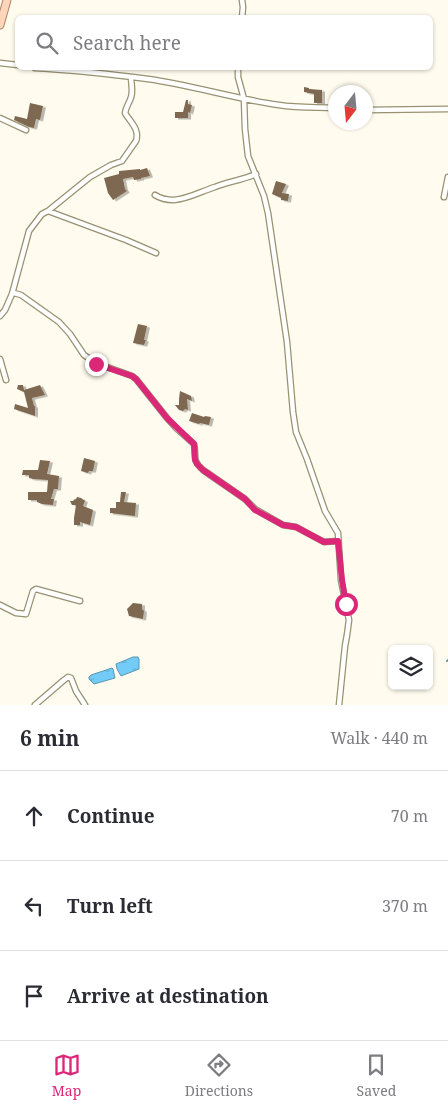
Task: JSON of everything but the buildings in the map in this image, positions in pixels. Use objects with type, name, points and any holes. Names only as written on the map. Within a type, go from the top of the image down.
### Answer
[{"type":"main road","points":[[0,25],[7,0]]},
{"type":"street","points":[[242,0],[242,15]]},
{"type":"street","points":[[0,63],[15,65]]},
{"type":"street","points":[[68,70],[148,79],[281,106],[328,108]]},
{"type":"street","points":[[238,70],[244,99],[248,156],[264,196],[272,240],[287,342],[292,412],[296,432],[325,511],[338,533],[342,580],[349,620],[340,705]]},
{"type":"street","points":[[0,316],[5,310],[12,294],[29,231],[42,214],[90,177],[122,161],[136,141],[138,135],[125,112],[126,106],[131,100],[131,77]]},
{"type":"street","points":[[373,110],[448,109]]},
{"type":"street","points":[[0,118],[26,130]]},
{"type":"street","points":[[155,196],[175,200],[256,174]]},
{"type":"street","points":[[444,197],[448,177]]},
{"type":"street","points":[[48,210],[156,253]]},
{"type":"street","points":[[12,294],[14,292],[21,295],[59,322],[70,334],[84,355],[96,364],[136,379],[167,418],[194,444],[194,457],[197,464],[245,499],[255,510],[283,525],[296,527],[324,542],[338,541]]},
{"type":"street","points":[[0,359],[6,380]]},
{"type":"street","points":[[0,605],[16,613],[26,614],[33,591],[36,589],[80,601]]},
{"type":"street","points":[[35,705],[68,677],[71,678],[76,691],[85,705]]},
{"type":"water","points":[[133,657],[138,657],[139,659],[139,669],[121,676],[116,664]]},
{"type":"water","points":[[112,668],[115,678],[94,684],[89,679],[91,675]]},
{"type":"route","points":[[96,364],[136,379],[176,428],[192,441],[197,464],[245,499],[255,510],[283,525],[296,527],[324,542],[338,541],[346,604]]}]
